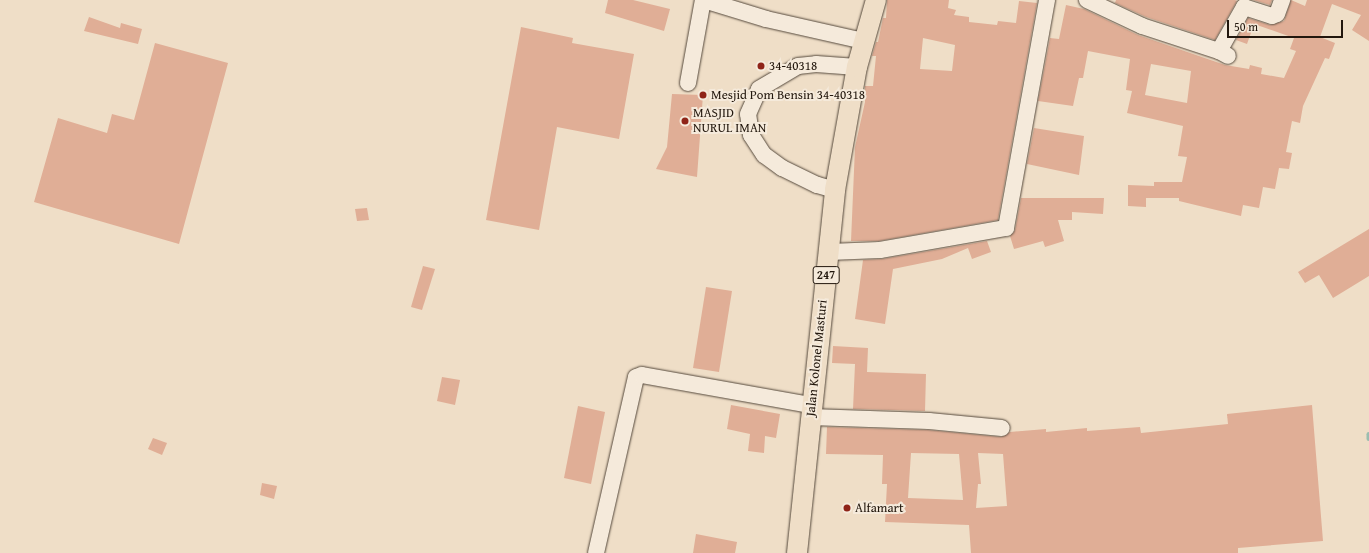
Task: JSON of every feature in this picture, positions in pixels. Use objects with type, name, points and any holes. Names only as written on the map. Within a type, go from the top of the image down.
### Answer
[{"type":"main road","name":"Jalan Kolonel Masturi","points":[[798,553],[811,411],[835,190],[857,67],[876,0]]},
{"type":"street","points":[[688,83],[703,0],[766,19],[864,42]]},
{"type":"street","points":[[829,252],[887,249],[1006,228],[1047,0]]},
{"type":"street","points":[[1087,0],[1142,26],[1224,53],[1244,7],[1272,16],[1276,14],[1282,0]]},
{"type":"street","points":[[835,190],[817,185],[782,168],[764,155],[751,135],[748,114],[759,89],[798,66],[816,64],[857,67]]},
{"type":"street","points":[[596,553],[636,377],[642,375],[811,411],[1002,428]]},
{"type":"building","points":[[608,0],[633,0],[670,9],[664,31],[605,13]]},
{"type":"building","points":[[887,0],[949,0],[948,8],[956,10],[954,15],[969,17],[969,22],[997,25],[998,21],[1016,23],[1019,1],[1037,3],[998,220],[879,241],[851,241],[855,147],[865,102],[865,86],[873,86],[876,56],[872,56],[876,42],[878,42],[883,18],[886,18]],"holes":[[[923,38],[955,45],[952,71],[920,69]]]},
{"type":"building","points":[[1116,0],[1237,1],[1215,40],[1146,17],[1115,3]]},
{"type":"building","points":[[1253,0],[1272,0],[1270,5]]},
{"type":"building","points":[[1291,0],[1305,6],[1307,0],[1369,0],[1369,41],[1352,30],[1361,15],[1332,4],[1320,37],[1335,43],[1329,59],[1325,58],[1303,106],[1300,123],[1292,121],[1286,152],[1292,153],[1289,169],[1279,168],[1275,189],[1263,187],[1259,208],[1243,205],[1241,216],[1179,201],[1179,198],[1146,198],[1146,207],[1128,206],[1128,185],[1154,186],[1154,182],[1182,182],[1187,157],[1178,156],[1183,126],[1127,113],[1132,91],[1126,90],[1130,59],[1088,51],[1083,78],[1079,78],[1073,106],[1038,101],[1050,38],[1059,39],[1066,5],[1084,9],[1138,35],[1225,65],[1249,69],[1250,65],[1262,68],[1261,74],[1284,78],[1296,51],[1290,49],[1294,38],[1254,24],[1247,44],[1236,40],[1248,18],[1270,25],[1284,21]],"holes":[[[1151,64],[1191,71],[1187,103],[1145,95]]]},
{"type":"building","points":[[89,17],[120,28],[121,23],[142,29],[138,44],[84,31]]},
{"type":"building","points":[[521,27],[573,38],[572,43],[634,54],[619,139],[557,127],[539,230],[486,220]]},
{"type":"building","points":[[155,43],[228,63],[179,244],[34,202],[58,118],[107,133],[112,114],[134,120]]},
{"type":"building","name":"MASJID NURUL IMAN","points":[[672,94],[703,95],[697,177],[656,169],[667,147]]},
{"type":"building","points":[[1034,128],[1084,136],[1079,175],[1027,164]]},
{"type":"building","points":[[1021,198],[1104,198],[1103,214],[1072,212],[1072,220],[1058,220],[1064,241],[1045,247],[1043,241],[1014,249],[1010,236],[1015,230]]},
{"type":"building","points":[[367,208],[369,220],[357,221],[355,209]]},
{"type":"building","points":[[1369,229],[1369,276],[1333,298],[1319,275],[1305,283],[1298,272]]},
{"type":"building","points":[[987,241],[991,252],[972,259],[968,248],[942,259],[893,269],[885,324],[855,319],[863,260],[882,259]]},
{"type":"building","points":[[423,266],[435,269],[422,310],[411,307]]},
{"type":"building","points":[[706,287],[732,291],[719,372],[693,368]]},
{"type":"building","points":[[833,346],[868,348],[867,372],[926,374],[925,411],[853,409],[855,364],[832,363]]},
{"type":"building","points":[[442,377],[460,380],[455,405],[437,401]]},
{"type":"building","points":[[731,405],[780,414],[776,438],[765,436],[764,453],[748,451],[750,434],[727,429]]},
{"type":"building","points":[[1312,405],[1323,541],[1238,548],[1238,553],[971,553],[969,525],[885,522],[887,484],[882,484],[883,455],[826,454],[827,427],[928,430],[1001,437],[1010,432],[1046,429],[1046,432],[1087,428],[1087,431],[1140,427],[1141,433],[1228,424],[1227,414]],"holes":[[[911,453],[959,454],[963,500],[908,498]],[[978,453],[1003,454],[1007,506],[976,508],[978,484],[981,484]]]},
{"type":"building","points":[[578,406],[605,412],[591,484],[564,478]]},
{"type":"building","points":[[153,438],[167,443],[162,455],[148,449]]},
{"type":"building","points":[[262,483],[277,486],[274,499],[260,495]]},
{"type":"building","points":[[696,534],[737,542],[735,553],[693,553]]},
{"type":"place","name":"34-40318","points":[[761,66]]},
{"type":"place","name":"Mesjid Pom Bensin 34-40318","points":[[703,95]]},
{"type":"place","name":"MASJID NURUL IMAN","points":[[685,121]]},
{"type":"place","name":"Alfamart","points":[[847,508]]}]
